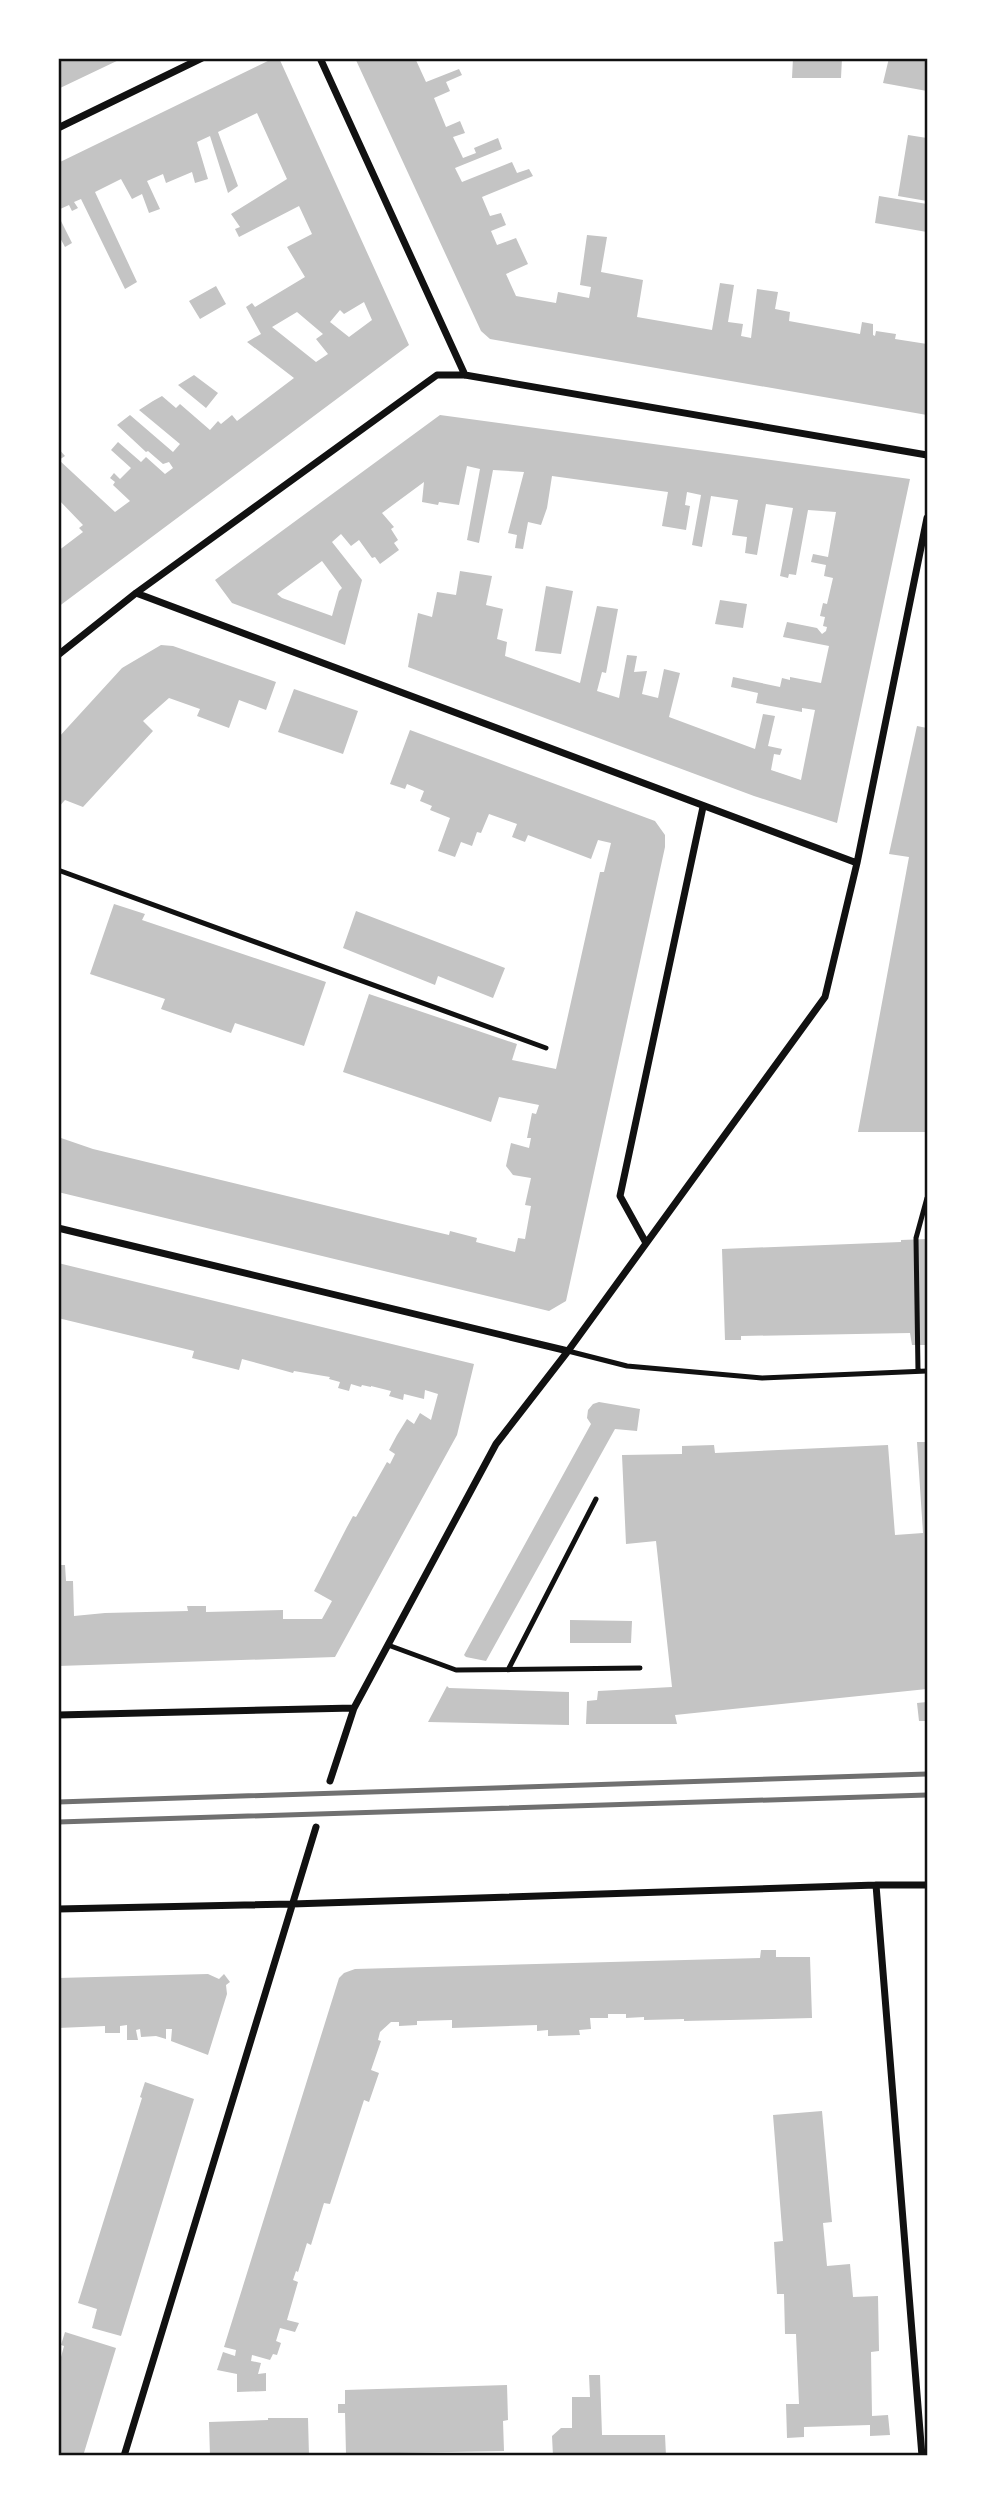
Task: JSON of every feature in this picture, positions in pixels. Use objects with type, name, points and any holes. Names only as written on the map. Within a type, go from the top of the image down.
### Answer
[{"type":"street","points":[[58,128],[202,58]]},
{"type":"street","points":[[320,58],[465,375]]},
{"type":"street","points":[[58,655],[136,593],[437,375],[465,375],[927,455]]},
{"type":"street","points":[[331,1781],[354,1708],[496,1444],[568,1351],[825,997],[857,863],[927,517]]},
{"type":"street","points":[[136,593],[857,863]]},
{"type":"street","points":[[646,1243],[620,1196],[703,807]]},
{"type":"street","points":[[58,1228],[568,1351]]},
{"type":"street","points":[[58,1715],[354,1708]]},
{"type":"street","points":[[124,2456],[316,1827]]},
{"type":"street","points":[[876,1885],[922,2456]]},
{"type":"street","points":[[58,1909],[292,1905],[927,1885]]},
{"type":"lane","points":[[58,870],[546,1048]]},
{"type":"lane","points":[[918,1371],[916,1238],[927,1198]]},
{"type":"lane","points":[[568,1351],[627,1366],[762,1378],[927,1371]]},
{"type":"lane","points":[[508,1670],[596,1499]]},
{"type":"lane","points":[[388,1645],[456,1670],[640,1668]]},
{"type":"building","points":[[58,58],[123,58],[58,89]]},
{"type":"building","points":[[274,58],[279,58],[409,345],[58,607],[58,551],[83,532],[79,528],[83,525],[58,499],[58,448],[65,456],[59,460],[115,512],[130,501],[113,485],[115,482],[110,478],[114,473],[120,479],[131,468],[111,450],[118,442],[141,462],[146,457],[165,474],[173,468],[169,462],[163,464],[146,452],[117,425],[130,415],[173,452],[180,444],[139,410],[162,396],[176,408],[180,404],[210,430],[218,421],[221,424],[232,415],[237,421],[294,378],[247,342],[261,334],[246,307],[252,303],[255,307],[305,277],[287,247],[312,234],[299,206],[239,237],[235,229],[240,227],[231,214],[287,179],[257,113],[218,132],[238,186],[228,193],[210,136],[197,142],[208,179],[195,183],[192,172],[166,183],[163,174],[147,181],[160,209],[149,213],[142,194],[132,199],[121,179],[95,192],[137,282],[125,289],[81,199],[74,202],[78,208],[72,211],[69,205],[58,210],[58,163]],"holes":[[[364,302],[372,320],[349,337],[330,322],[340,310],[344,314]],[[297,312],[323,334],[316,339],[328,354],[316,362],[272,327]]]},
{"type":"building","points":[[355,58],[415,58],[426,82],[459,69],[462,75],[446,82],[450,91],[434,98],[446,127],[460,121],[465,133],[453,137],[463,158],[476,153],[474,148],[498,138],[502,149],[455,168],[462,182],[512,162],[517,173],[529,169],[533,176],[482,197],[490,216],[501,213],[506,225],[491,231],[497,245],[516,238],[528,264],[506,274],[516,296],[556,303],[558,292],[589,298],[591,287],[580,285],[587,235],[607,237],[601,272],[643,280],[637,317],[712,330],[720,283],[734,285],[728,322],[743,324],[741,336],[751,338],[757,289],[778,292],[775,309],[790,312],[789,321],[860,334],[862,322],[873,324],[875,336],[876,331],[896,334],[895,339],[927,344],[927,415],[490,339],[481,331]]},
{"type":"building","points":[[793,58],[842,58],[841,78],[792,78]]},
{"type":"building","points":[[889,58],[927,58],[927,91],[883,83]]},
{"type":"building","points":[[908,135],[927,138],[927,201],[898,196]]},
{"type":"building","points":[[879,196],[927,204],[927,232],[875,223]]},
{"type":"building","points":[[58,215],[72,243],[65,247],[58,234]]},
{"type":"building","points":[[216,286],[226,304],[200,319],[189,301]]},
{"type":"building","points":[[194,375],[218,393],[206,408],[178,385]]},
{"type":"building","points":[[440,415],[910,479],[837,823],[754,796],[408,667],[418,613],[432,617],[437,592],[456,595],[460,571],[492,576],[486,605],[503,609],[497,639],[507,642],[505,656],[580,683],[597,606],[618,609],[606,673],[602,672],[597,691],[619,698],[627,655],[637,656],[634,672],[647,671],[642,694],[658,698],[664,669],[680,673],[669,717],[755,749],[763,714],[775,716],[768,746],[782,749],[780,755],[774,754],[771,770],[801,780],[815,710],[802,708],[802,712],[756,703],[758,693],[731,687],[733,677],[780,687],[782,678],[790,680],[790,677],[821,683],[829,646],[783,637],[787,622],[817,628],[822,634],[826,631],[827,627],[823,626],[825,617],[820,616],[823,603],[827,604],[833,578],[824,576],[826,565],[811,562],[813,554],[828,557],[836,512],[808,510],[796,575],[789,574],[788,578],[780,576],[793,508],[766,504],[757,555],[745,553],[747,537],[732,535],[738,500],[711,496],[702,547],[692,545],[701,495],[687,492],[685,505],[690,506],[686,530],[662,526],[668,492],[552,476],[547,508],[541,525],[528,522],[523,549],[515,548],[517,535],[508,533],[524,472],[493,470],[479,543],[467,540],[480,469],[467,466],[459,505],[422,502],[424,482],[382,513],[394,527],[391,529],[398,540],[394,543],[399,550],[380,564],[359,540],[351,546],[341,534],[332,542],[362,580],[345,645],[232,603],[215,580]],"holes":[[[322,561],[342,588],[332,616],[277,594]]]},
{"type":"building","points":[[546,586],[573,591],[561,654],[535,651]]},
{"type":"building","points":[[720,600],[747,604],[743,628],[715,624]]},
{"type":"building","points":[[161,645],[173,646],[276,682],[266,710],[239,700],[229,728],[197,716],[200,709],[169,698],[143,721],[153,731],[83,807],[65,800],[58,808],[58,738],[122,668]]},
{"type":"building","points":[[294,689],[358,711],[343,754],[278,732]]},
{"type":"building","points":[[917,726],[927,728],[927,1132],[858,1132],[909,857],[889,854]]},
{"type":"building","points":[[410,730],[655,821],[665,835],[665,847],[566,1301],[549,1311],[58,1192],[58,1139],[61,1138],[93,1149],[398,1223],[449,1235],[450,1231],[477,1238],[476,1242],[515,1252],[518,1238],[525,1239],[531,1206],[525,1205],[531,1178],[513,1175],[506,1166],[511,1143],[529,1148],[531,1138],[527,1138],[532,1113],[536,1114],[539,1105],[499,1097],[491,1122],[343,1072],[369,994],[517,1044],[512,1060],[556,1069],[600,872],[604,872],[611,843],[598,840],[591,859],[528,835],[525,842],[512,837],[517,824],[489,814],[481,833],[477,832],[472,846],[461,842],[455,857],[438,851],[450,818],[430,810],[432,806],[420,801],[424,791],[407,784],[405,789],[390,784]]},
{"type":"building","points":[[114,904],[145,914],[142,920],[326,982],[304,1046],[235,1023],[231,1033],[161,1009],[165,999],[90,974]]},
{"type":"building","points":[[356,911],[505,968],[493,998],[438,976],[435,985],[343,948]]},
{"type":"building","points":[[927,1239],[927,1345],[912,1345],[910,1333],[741,1336],[741,1340],[725,1340],[722,1249]]},
{"type":"building","points":[[58,1263],[474,1364],[457,1435],[335,1657],[58,1666],[58,1565],[65,1565],[66,1581],[73,1581],[74,1616],[188,1611],[187,1606],[206,1606],[206,1612],[283,1610],[283,1619],[322,1619],[332,1601],[314,1591],[353,1516],[356,1517],[387,1462],[390,1464],[395,1454],[389,1450],[407,1419],[414,1424],[420,1413],[431,1420],[438,1394],[425,1390],[424,1399],[404,1394],[403,1400],[389,1396],[391,1391],[371,1386],[351,1384],[349,1391],[338,1388],[340,1382],[329,1379],[330,1377],[293,1373],[242,1359],[239,1370],[192,1358],[194,1351],[58,1318]]},
{"type":"building","points":[[599,1402],[640,1409],[637,1431],[615,1429],[486,1661],[466,1657],[464,1655],[591,1424],[587,1418],[588,1410]]},
{"type":"building","points":[[917,1442],[927,1442],[927,1689],[675,1715],[677,1724],[586,1724],[587,1701],[597,1700],[598,1691],[672,1687],[656,1541],[626,1544],[622,1455],[682,1454],[682,1446],[714,1445],[715,1453],[888,1445],[895,1535],[923,1533]]},
{"type":"building","points":[[570,1620],[632,1621],[631,1643],[570,1643]]},
{"type":"building","points":[[447,1686],[569,1692],[569,1725],[428,1722]]},
{"type":"building","points":[[927,1702],[927,1721],[919,1721],[917,1703]]},
{"type":"building","points":[[761,1950],[776,1950],[776,1957],[810,1957],[812,2018],[684,2021],[644,2020],[644,2017],[626,2018],[626,2014],[608,2014],[608,2018],[590,2018],[591,2029],[579,2030],[580,2035],[548,2036],[548,2030],[537,2031],[537,2025],[452,2028],[452,2020],[417,2021],[417,2025],[399,2026],[399,2022],[391,2022],[380,2032],[378,2040],[381,2041],[371,2070],[379,2073],[369,2102],[364,2100],[330,2204],[324,2203],[311,2245],[307,2243],[293,2280],[298,2282],[287,2320],[299,2323],[295,2332],[280,2328],[276,2341],[281,2343],[277,2355],[273,2354],[270,2360],[252,2355],[251,2361],[261,2363],[258,2374],[266,2373],[266,2391],[237,2392],[237,2374],[217,2370],[223,2352],[235,2356],[236,2350],[224,2347],[339,1978],[344,1973],[355,1969],[760,1958]]},
{"type":"building","points":[[208,1974],[219,1979],[224,1974],[230,1982],[226,1985],[227,1994],[208,2055],[171,2041],[172,2029],[166,2029],[166,2039],[156,2036],[141,2037],[140,2029],[136,2030],[138,2040],[127,2040],[127,2025],[120,2026],[120,2033],[105,2033],[105,2026],[58,2028],[58,1978]]},
{"type":"building","points":[[145,2082],[194,2099],[121,2336],[92,2328],[97,2309],[78,2303]]},
{"type":"building","points":[[822,2111],[832,2222],[823,2223],[827,2266],[850,2264],[853,2297],[878,2296],[879,2351],[871,2352],[872,2416],[888,2415],[890,2435],[870,2436],[870,2425],[804,2427],[804,2437],[787,2438],[786,2404],[799,2404],[796,2334],[785,2334],[784,2294],[777,2294],[774,2242],[783,2241],[773,2115]]},
{"type":"building","points":[[65,2332],[116,2348],[83,2456],[58,2456],[58,2368]]},
{"type":"building","points":[[589,2375],[600,2375],[602,2435],[665,2435],[666,2456],[553,2456],[552,2436],[561,2428],[572,2428],[572,2397],[590,2397]]},
{"type":"building","points":[[507,2385],[508,2420],[503,2421],[504,2451],[346,2454],[345,2413],[338,2413],[338,2404],[345,2404],[345,2390]]},
{"type":"building","points":[[308,2418],[309,2456],[210,2456],[209,2422]]},
{"type":"railway","points":[[58,1802],[927,1774]]},
{"type":"railway","points":[[58,1822],[927,1795]]}]
